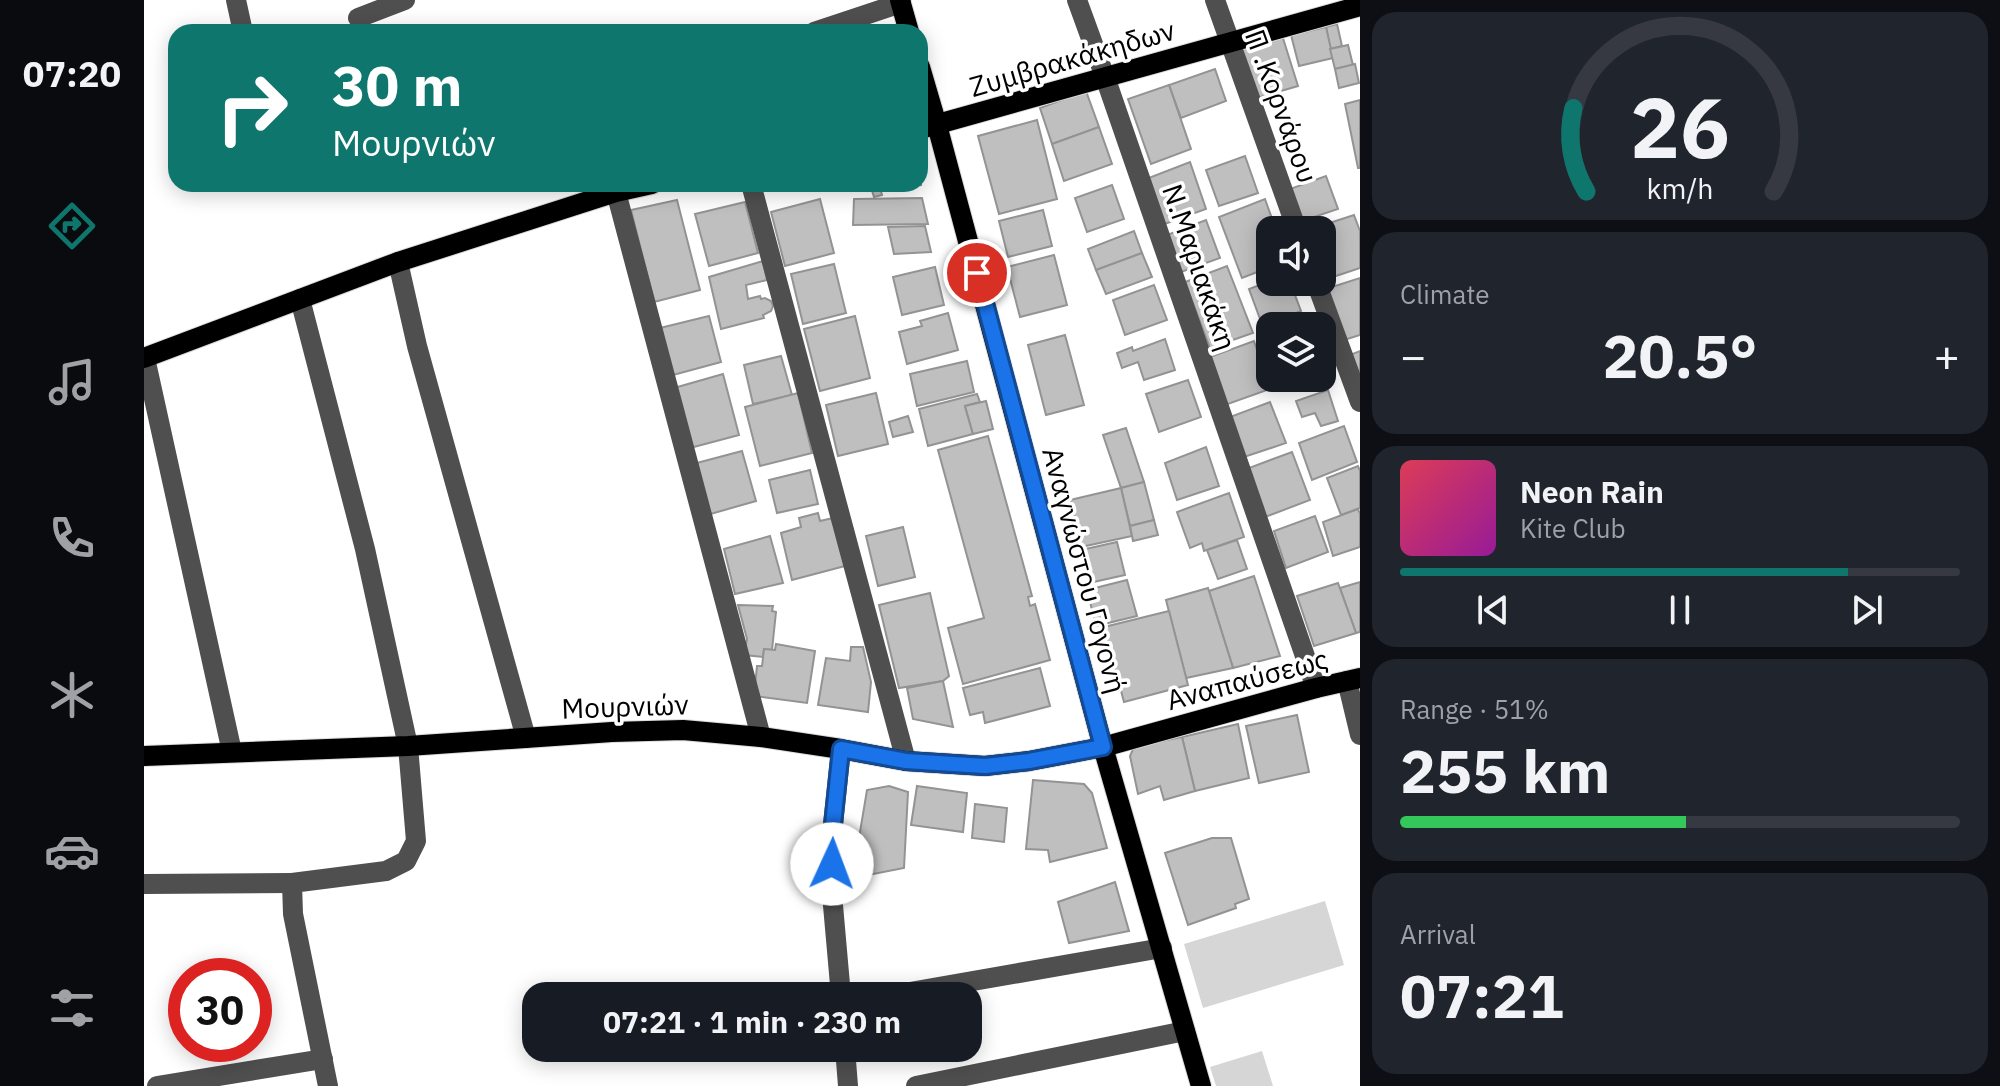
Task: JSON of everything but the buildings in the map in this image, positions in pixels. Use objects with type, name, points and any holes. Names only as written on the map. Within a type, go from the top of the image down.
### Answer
[{"type":"main road","points":[[900,2],[907,24]]},
{"type":"main road","name":"Ζυμβρακάκηδων","points":[[929,127],[1360,6]]},
{"type":"main road","name":"Αναγνώστου Γογονή","points":[[929,127],[1201,1086]]},
{"type":"main road","points":[[144,358],[398,262],[616,192]]},
{"type":"main road","name":"Αναπαύσεως","points":[[1103,747],[1354,680]]},
{"type":"main road","name":"Μουρνιών","points":[[144,756],[408,746],[683,730],[761,737],[906,761],[985,766],[1103,747]]},
{"type":"street","points":[[236,0],[241,24]]},
{"type":"street","points":[[358,18],[405,0]]},
{"type":"street","name":"Ν.Μαριακάκη","points":[[1077,0],[1316,688]]},
{"type":"street","name":"Π .Κορνάρου","points":[[1215,0],[1292,216]]},
{"type":"street","points":[[837,24],[900,2]]},
{"type":"street","points":[[616,192],[761,737]]},
{"type":"street","points":[[753,192],[906,761]]},
{"type":"street","points":[[398,262],[417,346],[526,738]]},
{"type":"street","points":[[1321,296],[1360,402]]},
{"type":"street","points":[[144,884],[292,883],[386,871],[406,861],[416,841],[408,746],[365,549],[300,299]]},
{"type":"street","points":[[144,358],[232,752]]},
{"type":"street","points":[[1354,680],[1360,735]]},
{"type":"street","points":[[840,982],[832,894],[832,834],[841,749]]},
{"type":"street","points":[[292,883],[293,914],[328,1086]]},
{"type":"street","points":[[967,982],[1162,948]]},
{"type":"street","points":[[916,1086],[1185,1031]]},
{"type":"street","points":[[157,1086],[323,1059]]},
{"type":"street","points":[[846,1062],[848,1086]]},
{"type":"shaded area","points":[[1325,901],[1344,965],[1203,1008],[1184,944]]},
{"type":"shaded area","points":[[1262,1051],[1273,1086],[1216,1086],[1210,1067]]},
{"type":"route","points":[[832,864],[841,749],[906,761],[985,766],[1103,747],[977,273]]}]
